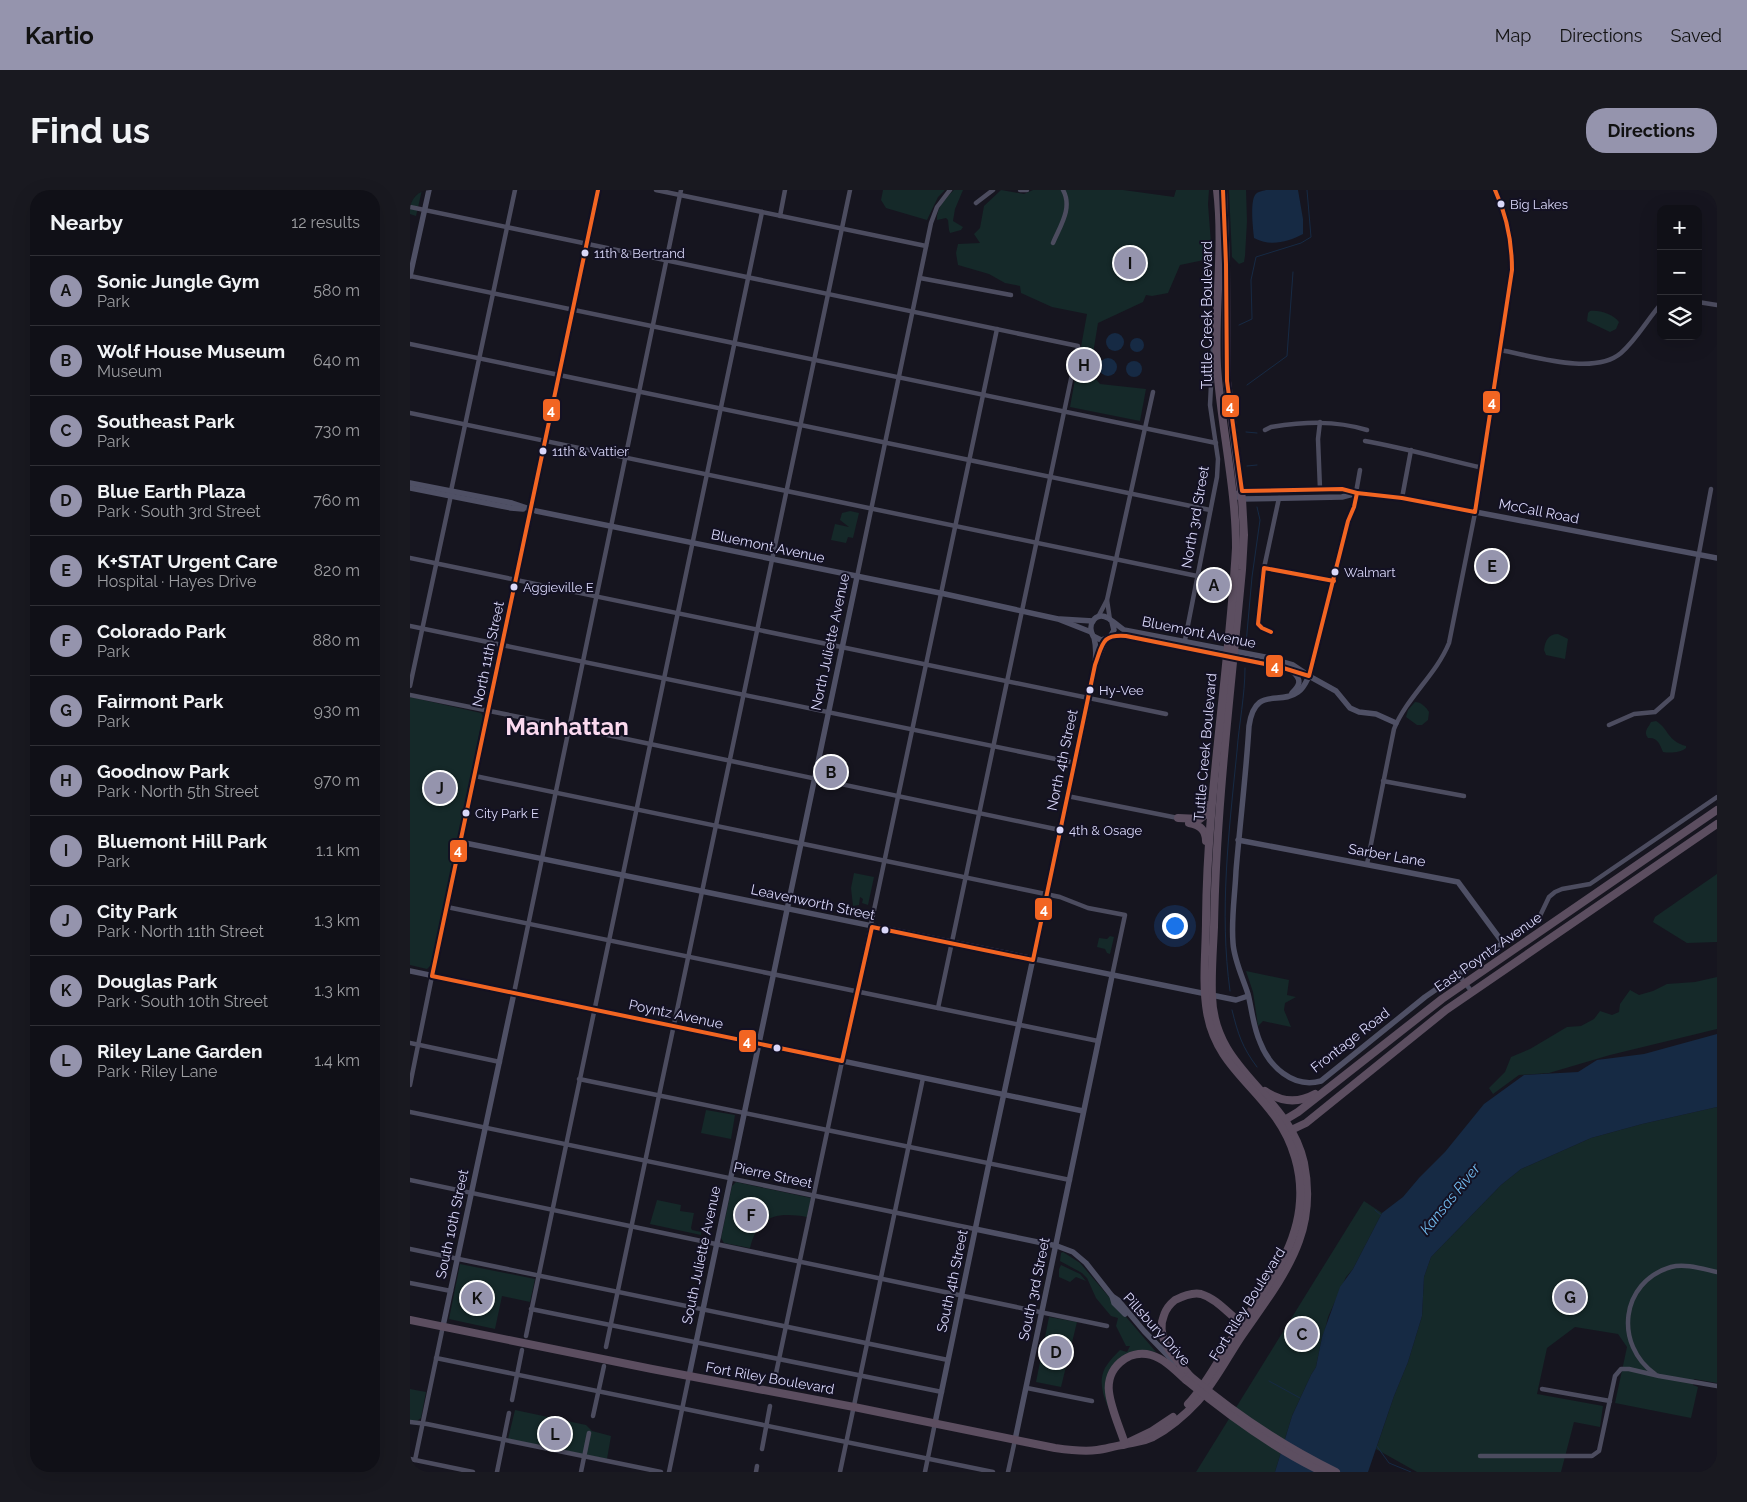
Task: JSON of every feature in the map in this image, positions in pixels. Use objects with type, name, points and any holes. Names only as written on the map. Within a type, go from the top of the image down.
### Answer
[{"type":"highway","name":"Tuttle Creek Boulevard","points":[[1218,190],[1218,365],[1234,494],[1236,548],[1206,1010],[1210,1029],[1218,1046],[1236,1072],[1283,1122]]},
{"type":"highway","name":"Tuttle Creek Boulevard","points":[[1223,190],[1228,400],[1242,495],[1243,552],[1216,759],[1208,860],[1208,995],[1220,1038],[1230,1055],[1255,1084],[1288,1131]]},
{"type":"highway","points":[[1211,372],[1218,365],[1224,351],[1227,334]]},
{"type":"highway","points":[[1178,818],[1196,820],[1206,815],[1216,759]]},
{"type":"highway","name":"East Poyntz Avenue","points":[[1283,1122],[1465,983],[1717,810]]},
{"type":"highway","points":[[1178,818],[1199,826],[1204,831],[1208,860]]},
{"type":"highway","name":"East Poyntz Avenue","points":[[1288,1131],[1306,1123],[1425,1027],[1472,992],[1717,824]]},
{"type":"highway","points":[[1255,1084],[1272,1096],[1289,1101],[1297,1101],[1324,1091]]},
{"type":"highway","points":[[1299,1148],[1300,1134],[1306,1123]]},
{"type":"highway","name":"Fort Riley Boulevard","points":[[410,1320],[1055,1448],[1079,1451],[1099,1450],[1125,1444],[1168,1421],[1193,1399],[1288,1263],[1303,1228],[1307,1188],[1304,1162],[1299,1148],[1288,1131]]},
{"type":"highway","name":"Fort Riley Boulevard","points":[[1245,1326],[1291,1244],[1297,1225],[1300,1201],[1299,1176],[1288,1131]]},
{"type":"highway","points":[[1188,1378],[1168,1350],[1161,1331],[1162,1320],[1171,1302],[1190,1294],[1201,1294],[1215,1302],[1245,1326]]},
{"type":"highway","points":[[1125,1444],[1109,1393],[1109,1382],[1118,1365],[1124,1359],[1137,1354],[1150,1355],[1162,1359],[1188,1378]]},
{"type":"highway","name":"Pillsbury Drive","points":[[1188,1378],[1215,1404],[1247,1428],[1304,1463],[1323,1472]]},
{"type":"highway","name":"Pillsbury Drive","points":[[1188,1378],[1265,1433],[1336,1472]]},
{"type":"street","points":[[429,190],[410,276],[1216,443]]},
{"type":"street","points":[[410,686],[515,190]]},
{"type":"street","name":"North 11th Street","points":[[432,976],[598,190]]},
{"type":"street","points":[[656,190],[681,193],[780,216],[926,246]]},
{"type":"street","points":[[780,216],[785,190]]},
{"type":"street","points":[[606,1347],[850,190]]},
{"type":"street","name":"North Juliette Avenue","points":[[759,1044],[926,246],[933,215],[941,200],[950,190]]},
{"type":"street","points":[[976,203],[994,190]]},
{"type":"street","points":[[1020,190],[1027,190]]},
{"type":"street","points":[[1053,243],[1068,208],[1068,200],[1063,190]]},
{"type":"street","points":[[1367,864],[1392,734],[1396,723],[1441,660],[1449,643],[1475,512],[1511,284],[1513,257],[1511,233],[1495,190]]},
{"type":"street","points":[[514,993],[681,193]]},
{"type":"street","points":[[410,207],[1078,346],[938,1008]]},
{"type":"street","points":[[526,1336],[762,212]]},
{"type":"street","points":[[920,278],[1011,295]]},
{"type":"street","points":[[1702,303],[1717,305]]},
{"type":"street","points":[[1500,350],[1572,364],[1600,362],[1620,354],[1629,346],[1657,309]]},
{"type":"street","name":"North 3rd Street","points":[[1184,640],[1217,477],[1218,459],[1210,405],[1211,372],[1218,312]]},
{"type":"street","points":[[775,1378],[872,927],[884,861],[997,329]]},
{"type":"street","points":[[410,344],[1210,510]]},
{"type":"street","points":[[1107,600],[1114,627],[1109,637],[1101,640],[1093,635],[1090,626],[1107,600],[1153,392]]},
{"type":"street","points":[[410,413],[1197,576]]},
{"type":"street","points":[[1299,498],[1315,494],[1320,489],[1318,439],[1320,422]]},
{"type":"street","points":[[1265,430],[1271,427],[1320,422],[1352,425],[1367,430]]},
{"type":"street","points":[[1365,441],[1404,448],[1483,468]]},
{"type":"street","points":[[1402,498],[1411,450]]},
{"type":"street","points":[[1288,696],[1300,691],[1309,676],[1348,521],[1354,507],[1360,470]]},
{"type":"street","name":"Bluemont Avenue","points":[[410,482],[511,508],[531,510],[612,526],[1058,619],[1093,635]]},
{"type":"street","name":"Bluemont Avenue","points":[[410,488],[512,503],[531,510]]},
{"type":"street","name":"McCall Road","points":[[1242,495],[1342,489],[1357,493],[1402,498],[1717,558]]},
{"type":"street","points":[[1609,725],[1634,714],[1655,712],[1672,697],[1711,489]]},
{"type":"street","points":[[1271,632],[1258,624],[1264,568],[1279,498],[1285,494],[1302,490]]},
{"type":"street","name":"McCall Road","points":[[1234,494],[1299,498],[1342,497],[1357,493]]},
{"type":"street","points":[[410,558],[1166,714]]},
{"type":"street","points":[[1095,619],[1105,617],[1111,621]]},
{"type":"street","name":"Bluemont Avenue","points":[[1058,619],[1095,619]]},
{"type":"street","name":"Bluemont Avenue","points":[[1111,621],[1124,630],[1184,640],[1309,676],[1336,691],[1350,708],[1359,712],[1376,714],[1396,723]]},
{"type":"street","points":[[410,626],[1075,763]]},
{"type":"street","name":"North 4th Street","points":[[1004,1094],[1095,665],[1096,650],[1093,635]]},
{"type":"street","name":"Bluemont Avenue","points":[[1109,637],[1126,636],[1285,662],[1302,669],[1309,676]]},
{"type":"street","name":"North 4th Street","points":[[1095,665],[1109,637]]},
{"type":"street","points":[[1160,643],[1183,642],[1184,640]]},
{"type":"street","points":[[1288,669],[1298,677],[1299,681],[1296,689],[1288,696]]},
{"type":"street","points":[[410,695],[564,726],[570,725],[574,728],[1060,830]]},
{"type":"street","name":"Frontage Road","points":[[1288,696],[1264,700],[1253,711],[1250,719],[1232,919],[1233,946],[1260,1042],[1269,1059],[1288,1077],[1305,1083],[1320,1082],[1425,997],[1538,918],[1549,896],[1562,889],[1590,884],[1717,797]]},
{"type":"street","points":[[474,776],[1046,894],[1068,899],[1088,908],[1125,915],[1083,1111]]},
{"type":"street","points":[[1383,781],[1464,796]]},
{"type":"street","points":[[1067,796],[1178,818]]},
{"type":"street","name":"Sarber Lane","points":[[1238,840],[1458,882],[1503,943]]},
{"type":"street","name":"Leavenworth Street","points":[[460,842],[1208,995],[1236,1000],[1248,996]]},
{"type":"street","points":[[447,907],[1098,1041]]},
{"type":"street","name":"Poyntz Avenue","points":[[410,971],[1083,1111]]},
{"type":"street","points":[[1458,974],[1472,992]]},
{"type":"street","points":[[410,1085],[432,976]]},
{"type":"street","name":"South 10th Street","points":[[413,1460],[423,1424],[514,993]]},
{"type":"street","points":[[410,1043],[500,1062]]},
{"type":"street","name":"South Juliette Avenue","points":[[669,1472],[759,1044]]},
{"type":"street","points":[[840,1472],[923,1078]]},
{"type":"street","points":[[580,1079],[1070,1180]]},
{"type":"street","name":"South 4th Street","points":[[925,1472],[1004,1094]]},
{"type":"street","name":"South 3rd Street","points":[[1008,1472],[1057,1246],[1083,1111]]},
{"type":"street","name":"Pierre Street","points":[[410,1112],[1066,1248],[1080,1257],[1112,1296]]},
{"type":"street","points":[[410,1180],[1107,1326]]},
{"type":"street","points":[[410,1249],[948,1360]]},
{"type":"street","points":[[1659,1376],[1637,1357],[1630,1343],[1628,1317],[1634,1295],[1647,1279],[1657,1272],[1673,1266],[1687,1266],[1717,1272]]},
{"type":"street","points":[[410,1283],[450,1291]]},
{"type":"street","name":"Pillsbury Drive","points":[[1112,1296],[1118,1300],[1188,1378]]},
{"type":"street","points":[[531,1309],[942,1392]]},
{"type":"street","points":[[512,1400],[522,1350]]},
{"type":"street","points":[[436,1358],[993,1472]]},
{"type":"street","points":[[593,1416],[604,1366]]},
{"type":"street","points":[[1480,1456],[1592,1456],[1597,1454],[1615,1376],[1621,1369],[1717,1386]]},
{"type":"street","points":[[1027,1388],[1092,1401]]},
{"type":"street","points":[[1542,1389],[1610,1401]]},
{"type":"street","points":[[762,1449],[770,1406]]},
{"type":"street","points":[[497,1472],[509,1413]]},
{"type":"street","points":[[410,1422],[661,1472]]},
{"type":"street","points":[[581,1472],[589,1433]]},
{"type":"street","points":[[413,1460],[473,1472]]},
{"type":"street","points":[[438,1472],[440,1465]]},
{"type":"street","points":[[756,1472],[757,1466]]},
{"type":"green space","points":[[410,190],[422,190],[416,216],[410,214]]},
{"type":"green space","points":[[883,190],[945,190],[938,197],[927,220],[886,208],[881,200]]},
{"type":"green space","points":[[954,190],[963,190],[955,209],[953,221],[963,227],[961,230],[950,233],[948,220],[946,218],[937,220],[937,216],[942,204]]},
{"type":"green space","points":[[1001,190],[1024,194],[1033,190],[1123,190],[1174,197],[1176,190],[1209,190],[1208,204],[1211,243],[1208,249],[1213,250],[1213,260],[1180,265],[1168,293],[1152,296],[1146,295],[1143,302],[1098,323],[1090,372],[1100,384],[1146,389],[1140,421],[1070,407],[1087,314],[1052,307],[1021,293],[1020,286],[1005,283],[989,274],[958,265],[956,253],[958,244],[980,243],[974,234],[980,228],[984,206]]},
{"type":"green space","points":[[1229,190],[1246,190],[1245,256],[1244,262],[1239,264],[1232,257]]},
{"type":"green space","points":[[1590,311],[1602,312],[1613,317],[1619,322],[1616,329],[1610,332],[1587,321]]},
{"type":"green space","points":[[850,511],[859,513],[853,538],[848,537],[846,543],[831,540],[835,524],[849,527],[840,520],[842,513]]},
{"type":"green space","points":[[1558,634],[1568,639],[1565,659],[1546,655],[1544,650],[1548,639],[1552,635]]},
{"type":"green space","points":[[410,697],[481,713],[483,716],[432,964],[427,969],[410,965]]},
{"type":"green space","points":[[1415,702],[1423,705],[1429,712],[1428,720],[1422,725],[1417,725],[1406,717],[1408,710]]},
{"type":"green space","points":[[1656,721],[1675,741],[1686,746],[1686,748],[1678,752],[1663,752],[1658,742],[1648,738],[1646,734],[1646,730],[1651,722]]},
{"type":"green space","points":[[854,873],[874,877],[868,905],[862,903],[863,899],[860,897],[859,905],[853,906],[851,888]]},
{"type":"green space","points":[[1717,874],[1717,942],[1687,943],[1653,922],[1655,917]]},
{"type":"green space","points":[[1110,936],[1114,937],[1110,954],[1105,949],[1097,947],[1099,938],[1107,939]]},
{"type":"green space","points":[[1246,971],[1289,980],[1287,995],[1296,997],[1285,1003],[1284,1010],[1291,1027],[1263,1021],[1258,1026],[1253,992]]},
{"type":"green space","points":[[1717,977],[1717,1029],[1610,1055],[1549,1073],[1519,1075],[1493,1094],[1489,1088],[1505,1072],[1511,1057],[1530,1049],[1567,1027],[1581,1026],[1594,1019],[1600,1011],[1612,1015],[1619,1012],[1620,1004],[1630,990],[1639,995],[1667,984],[1695,982]]},
{"type":"green space","points":[[1717,1107],[1717,1383],[1694,1379],[1693,1385],[1698,1387],[1691,1418],[1615,1403],[1627,1347],[1618,1334],[1575,1327],[1547,1348],[1537,1394],[1603,1406],[1600,1427],[1574,1422],[1561,1472],[1417,1472],[1376,1449],[1408,1362],[1422,1316],[1424,1277],[1431,1257],[1501,1185],[1521,1169],[1591,1138]]},
{"type":"green space","points":[[706,1110],[735,1115],[731,1139],[701,1133]]},
{"type":"green space","points":[[736,1182],[811,1198],[807,1217],[787,1215],[770,1218],[758,1229],[750,1248],[724,1243],[721,1238],[732,1186]]},
{"type":"green space","points":[[657,1200],[681,1205],[680,1211],[694,1213],[691,1228],[701,1232],[701,1235],[650,1224]]},
{"type":"green space","points":[[1364,1201],[1382,1213],[1353,1269],[1346,1277],[1328,1317],[1316,1367],[1292,1416],[1275,1472],[1196,1472]]},
{"type":"green space","points":[[1063,1252],[1080,1263],[1156,1352],[1140,1350],[1129,1353],[1115,1362],[1109,1372],[1117,1427],[1107,1406],[1103,1391],[1102,1375],[1114,1356],[1120,1350],[1127,1352],[1130,1346],[1126,1346],[1116,1326],[1118,1318],[1111,1316],[1096,1298],[1087,1278],[1082,1273],[1060,1261],[1061,1253]]},
{"type":"green space","points":[[460,1264],[535,1279],[530,1302],[502,1296],[495,1329],[449,1319]]},
{"type":"green space","points":[[1061,1265],[1080,1274],[1086,1281],[1076,1277],[1070,1282],[1059,1277]]},
{"type":"green space","points":[[1049,1317],[1077,1322],[1061,1387],[1036,1382]]},
{"type":"green space","points":[[410,1389],[426,1392],[421,1418],[417,1421],[410,1420]]},
{"type":"green space","points":[[515,1410],[586,1425],[592,1431],[611,1436],[607,1459],[508,1439]]},
{"type":"water","points":[[1266,190],[1298,190],[1303,219],[1303,234],[1273,243],[1254,238],[1253,199],[1257,193]]},
{"type":"water","points":[[1111,333],[1119,333],[1124,338],[1122,349],[1111,351],[1106,346],[1106,338]]},
{"type":"water","points":[[1134,338],[1140,338],[1144,345],[1140,352],[1134,352],[1130,348],[1130,342]]},
{"type":"water","points":[[1104,358],[1112,358],[1117,363],[1115,374],[1104,376],[1099,371],[1099,363]]},
{"type":"water","points":[[1134,361],[1140,363],[1142,369],[1140,375],[1134,377],[1128,375],[1126,369],[1128,363]]},
{"type":"water","name":"Kansas River","points":[[1717,1034],[1717,1107],[1591,1138],[1521,1169],[1501,1185],[1431,1257],[1424,1277],[1422,1316],[1408,1362],[1394,1396],[1368,1472],[1275,1472],[1292,1416],[1316,1367],[1322,1337],[1340,1287],[1353,1269],[1382,1213],[1403,1197],[1445,1152],[1484,1104],[1524,1075],[1578,1072],[1597,1060],[1644,1054]]},
{"type":"waterway","points":[[1239,325],[1252,319],[1251,280],[1256,257],[1301,243],[1311,237],[1307,190]]},
{"type":"waterway","points":[[1247,385],[1287,356],[1293,272]]},
{"type":"waterway","points":[[1246,432],[1257,433]]},
{"type":"waterway","points":[[1247,466],[1257,465]]},
{"type":"waterway","points":[[1246,644],[1252,577],[1260,520],[1257,507]]},
{"type":"waterway","points":[[1230,991],[1225,931],[1226,871],[1245,668]]},
{"type":"waterway","points":[[1232,1010],[1241,1040],[1257,1067]]},
{"type":"waterway","points":[[1375,1210],[1382,1216]]},
{"type":"waterway","points":[[1269,1381],[1300,1398]]},
{"type":"waterway","points":[[1376,1445],[1389,1463],[1411,1472]]},
{"type":"transit line","name":"4","points":[[598,190],[432,976],[842,1061],[872,927],[1033,960],[1095,665],[1102,646],[1107,639],[1126,636],[1280,667],[1309,676],[1348,521],[1357,493]]},
{"type":"transit line","name":"4","points":[[1223,190],[1227,381],[1242,491],[1342,489],[1475,512],[1512,270],[1508,229],[1503,209],[1495,190]]},
{"type":"transit line","name":"4","points":[[1271,632],[1258,624],[1264,568],[1334,581]]},
{"type":"place","name":"Big Lakes","points":[[1501,204]]},
{"type":"place","name":"11th & Bertrand","points":[[585,253]]},
{"type":"place","name":"Bluemont Hill Park","points":[[1130,263]]},
{"type":"place","name":"Goodnow Park","points":[[1084,365]]},
{"type":"place","name":"11th & Vattier","points":[[543,451]]},
{"type":"place","name":"K+STAT Urgent Care","points":[[1492,566]]},
{"type":"place","name":"Walmart","points":[[1335,572]]},
{"type":"place","name":"Sonic Jungle Gym","points":[[1214,585]]},
{"type":"place","name":"Aggieville E","points":[[514,587]]},
{"type":"place","name":"Hy-Vee","points":[[1090,690]]},
{"type":"place","name":"Wolf House Museum","points":[[831,772]]},
{"type":"place","name":"City Park","points":[[440,788]]},
{"type":"place","name":"City Park E","points":[[466,813]]},
{"type":"place","name":"4th & Osage","points":[[1060,830]]},
{"type":"place","name":"Colorado Park","points":[[751,1215]]},
{"type":"place","name":"Fairmont Park","points":[[1570,1297]]},
{"type":"place","name":"Douglas Park","points":[[477,1298]]},
{"type":"place","name":"Southeast Park","points":[[1302,1334]]},
{"type":"place","name":"Blue Earth Plaza","points":[[1056,1352]]},
{"type":"place","name":"Riley Lane Garden","points":[[555,1434]]},
{"type":"district","name":"Manhattan","points":[[567,727]]}]
